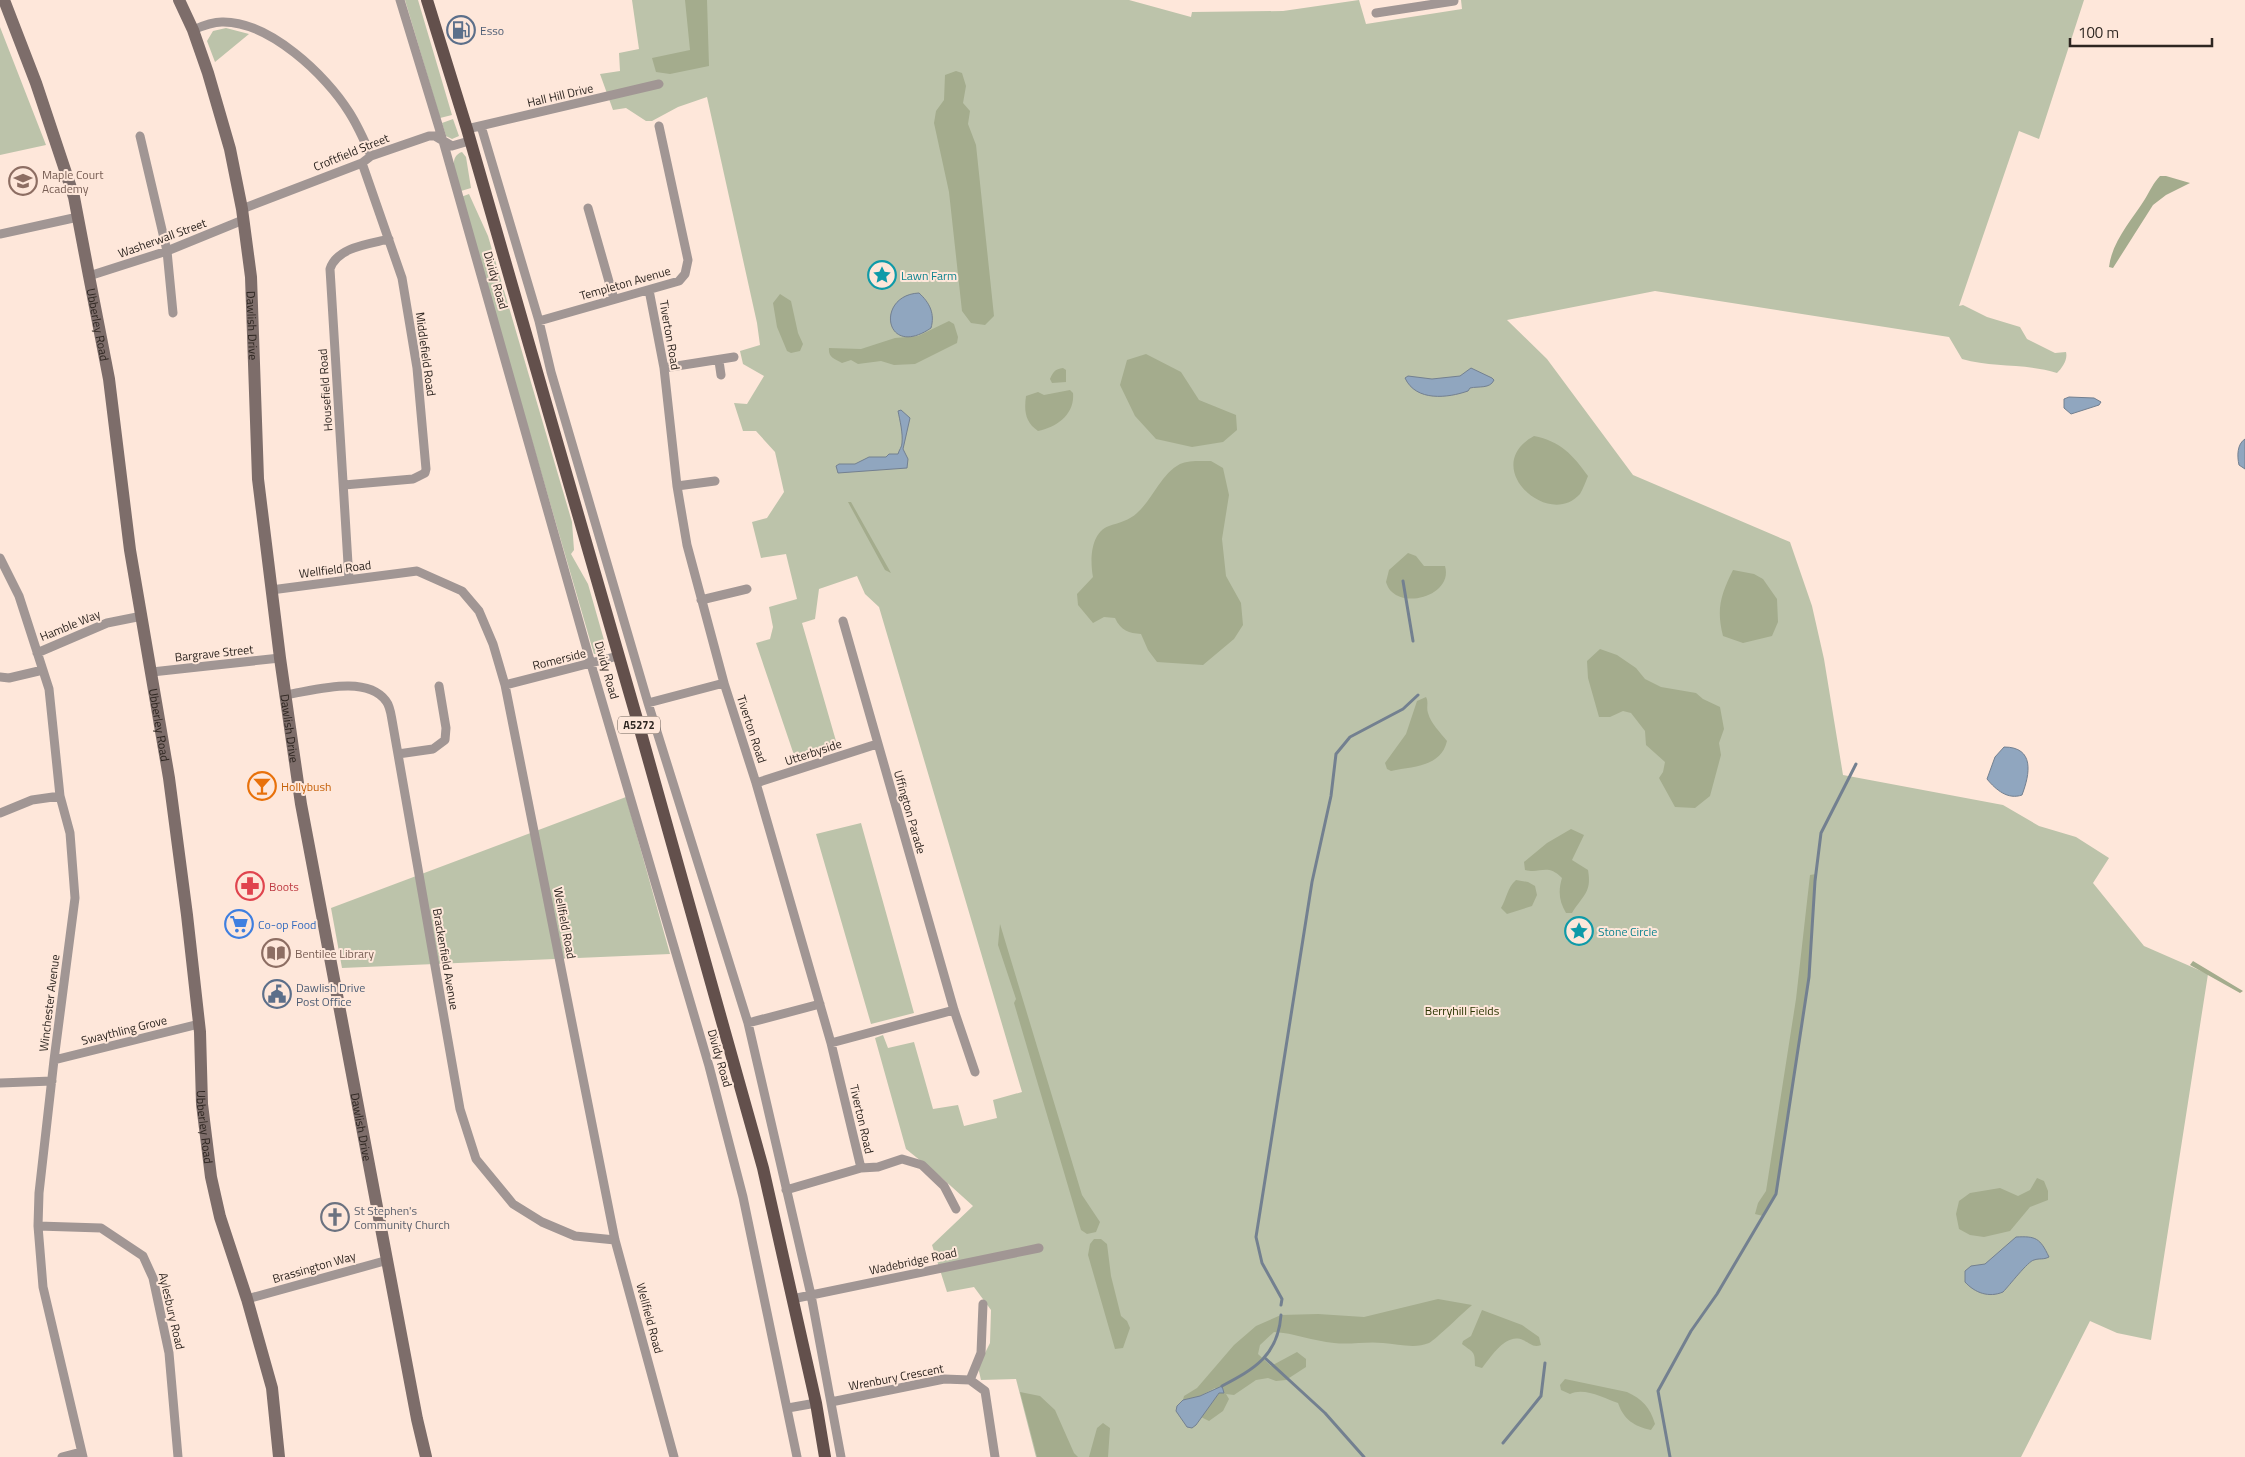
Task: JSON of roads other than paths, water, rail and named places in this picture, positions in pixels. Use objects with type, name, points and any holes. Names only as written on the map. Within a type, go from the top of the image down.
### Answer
[{"type":"main road","name":"Dividy Road","points":[[427,0],[641,732],[763,1168],[816,1403],[825,1457]]},
{"type":"street","name":"Ubberley Road","points":[[4,0],[48,116],[74,198],[90,276],[108,379],[130,550],[169,778],[188,915],[199,1024],[202,1104],[210,1177],[272,1388],[279,1457]]},
{"type":"street","name":"Dawlish Drive","points":[[179,0],[193,30],[230,149],[242,214],[251,287],[258,479],[271,590],[301,804],[417,1419],[426,1457]]},
{"type":"street","name":"Dividy Road","points":[[400,0],[713,1083],[743,1197],[797,1457]]},
{"type":"street","points":[[1376,13],[1416,3],[1454,1]]},
{"type":"street","points":[[193,30],[210,24],[233,23],[257,30],[284,46],[307,63],[337,95],[349,112],[372,156]]},
{"type":"street","name":"Hall Hill Drive","points":[[468,135],[481,126],[659,84]]},
{"type":"street","points":[[481,126],[540,322],[551,372],[648,703],[748,1023],[811,1295],[841,1457]]},
{"type":"street","name":"Templeton Avenue","points":[[540,322],[649,290],[679,280],[685,274],[688,260],[659,126]]},
{"type":"street","name":"Croftfield Street","points":[[242,214],[362,163],[372,156],[429,136],[435,136],[442,142],[452,146],[468,135]]},
{"type":"street","points":[[140,136],[166,251],[173,313]]},
{"type":"street","name":"Middlefield Road","points":[[344,485],[413,479],[425,473],[426,469],[417,368],[402,278],[362,163]]},
{"type":"street","points":[[588,208],[614,299]]},
{"type":"street","name":"Washerwall Street","points":[[90,276],[166,251],[242,214]]},
{"type":"street","points":[[0,234],[78,218]]},
{"type":"street","name":"Housefield Road","points":[[348,580],[330,269],[333,261],[346,251],[389,239]]},
{"type":"street","name":"Tiverton Road","points":[[649,290],[664,368],[677,486],[687,545],[724,683],[756,783],[831,1043],[861,1168]]},
{"type":"street","points":[[664,368],[719,361],[734,357]]},
{"type":"street","points":[[719,361],[721,375]]},
{"type":"street","points":[[677,486],[716,481]]},
{"type":"street","name":"Winchester Avenue","points":[[0,558],[19,596],[49,689],[60,796],[70,833],[76,898],[54,1060],[39,1193],[38,1226],[43,1287],[82,1454]]},
{"type":"street","name":"Wellfield Road","points":[[271,590],[417,571],[462,591],[479,611],[486,626],[505,686],[615,1240],[674,1457]]},
{"type":"street","points":[[701,600],[747,588]]},
{"type":"street","name":"Hamble Way","points":[[37,652],[107,623],[142,616]]},
{"type":"street","name":"Uffington Parade","points":[[842,621],[954,1010],[974,1072]]},
{"type":"street","name":"Romerside","points":[[505,686],[618,656]]},
{"type":"street","name":"Bargrave Street","points":[[152,672],[280,658]]},
{"type":"street","points":[[0,677],[9,678],[43,670]]},
{"type":"street","points":[[648,703],[724,683]]},
{"type":"street","name":"Brackenfield Avenue","points":[[285,695],[355,684],[376,692],[387,702],[398,754],[460,1109],[476,1159],[513,1204],[542,1222],[576,1236],[615,1240]]},
{"type":"street","points":[[398,754],[433,749],[445,740],[446,728],[439,686]]},
{"type":"street","name":"Utterbyside","points":[[756,783],[877,744]]},
{"type":"street","points":[[0,813],[32,800],[60,796]]},
{"type":"street","points":[[748,1023],[820,1004]]},
{"type":"street","points":[[831,1043],[954,1010]]},
{"type":"street","name":"Swaythling Grove","points":[[54,1060],[199,1024]]},
{"type":"street","points":[[0,1083],[52,1081]]},
{"type":"street","points":[[786,1190],[861,1168],[878,1168],[902,1159],[922,1165],[944,1186],[956,1209]]},
{"type":"street","name":"Aylesbury Road","points":[[38,1226],[101,1228],[143,1256],[153,1278],[169,1352],[178,1457]]},
{"type":"street","name":"Wadebridge Road","points":[[792,1300],[1038,1248]]},
{"type":"street","name":"Brassington Way","points":[[247,1299],[388,1260]]},
{"type":"street","points":[[983,1304],[981,1353],[970,1380],[985,1391],[995,1457]]},
{"type":"street","name":"Wrenbury Crescent","points":[[831,1402],[944,1379],[970,1380]]},
{"type":"street","points":[[788,1408],[816,1403]]},
{"type":"street","points":[[62,1457],[82,1454]]},
{"type":"water","points":[[919,293],[931,309],[931,328],[915,336],[903,336],[895,332],[891,323],[891,313],[896,304],[905,296]]},
{"type":"water","points":[[1471,368],[1494,380],[1490,385],[1470,388],[1468,391],[1451,395],[1433,396],[1424,395],[1417,391],[1410,386],[1405,378],[1408,376],[1432,379],[1460,376]]},
{"type":"water","points":[[2069,397],[2094,398],[2101,402],[2099,405],[2071,414],[2064,408],[2064,399]]},
{"type":"water","points":[[901,410],[910,418],[903,449],[908,459],[907,468],[838,473],[836,466],[839,464],[855,464],[869,457],[886,457],[889,454],[898,454],[902,446],[902,431],[898,411]]},
{"type":"water","points":[[2245,439],[2245,469],[2239,465],[2238,454],[2240,444]]},
{"type":"water","points":[[2004,747],[2014,748],[2021,752],[2028,763],[2027,779],[2022,795],[2007,795],[1994,787],[1987,779],[1995,757]]},
{"type":"water","points":[[2016,1237],[2028,1237],[2037,1240],[2049,1257],[2031,1261],[2003,1292],[1998,1294],[1978,1292],[1965,1282],[1965,1271],[1971,1266],[1985,1264]]},
{"type":"water","points":[[1222,1386],[1224,1393],[1219,1393],[1196,1425],[1192,1428],[1187,1427],[1176,1411],[1177,1406],[1183,1400],[1200,1396]]},
{"type":"waterway","points":[[1403,581],[1413,641]]},
{"type":"waterway","points":[[1281,1305],[1282,1299],[1262,1263],[1256,1237],[1312,882],[1331,796],[1336,754],[1350,737],[1403,709],[1418,695]]},
{"type":"waterway","points":[[1670,1457],[1658,1391],[1691,1331],[1717,1294],[1776,1194],[1809,977],[1815,881],[1821,833],[1856,764]]},
{"type":"waterway","points":[[1222,1386],[1244,1374],[1262,1360],[1275,1341],[1281,1315]]},
{"type":"waterway","points":[[1265,1358],[1325,1413],[1364,1457]]},
{"type":"waterway","points":[[1503,1443],[1541,1396],[1545,1363]]},
{"type":"place","name":"Esso","points":[[461,30]]},
{"type":"place","name":"Maple Court Academy","points":[[23,181]]},
{"type":"place","name":"Lawn Farm","points":[[882,275]]},
{"type":"place","name":"Hollybush","points":[[262,786]]},
{"type":"place","name":"Boots","points":[[250,886]]},
{"type":"place","name":"Co-op Food","points":[[239,924]]},
{"type":"place","name":"Stone Circle","points":[[1579,931]]},
{"type":"place","name":"Bentilee Library","points":[[276,953]]},
{"type":"place","name":"Dawlish Drive Post Office","points":[[277,994]]},
{"type":"place","name":"St Stephen's Community Church","points":[[335,1217]]},
{"type":"park label","name":"Berryhill Fields","points":[[1462,1010]]}]
